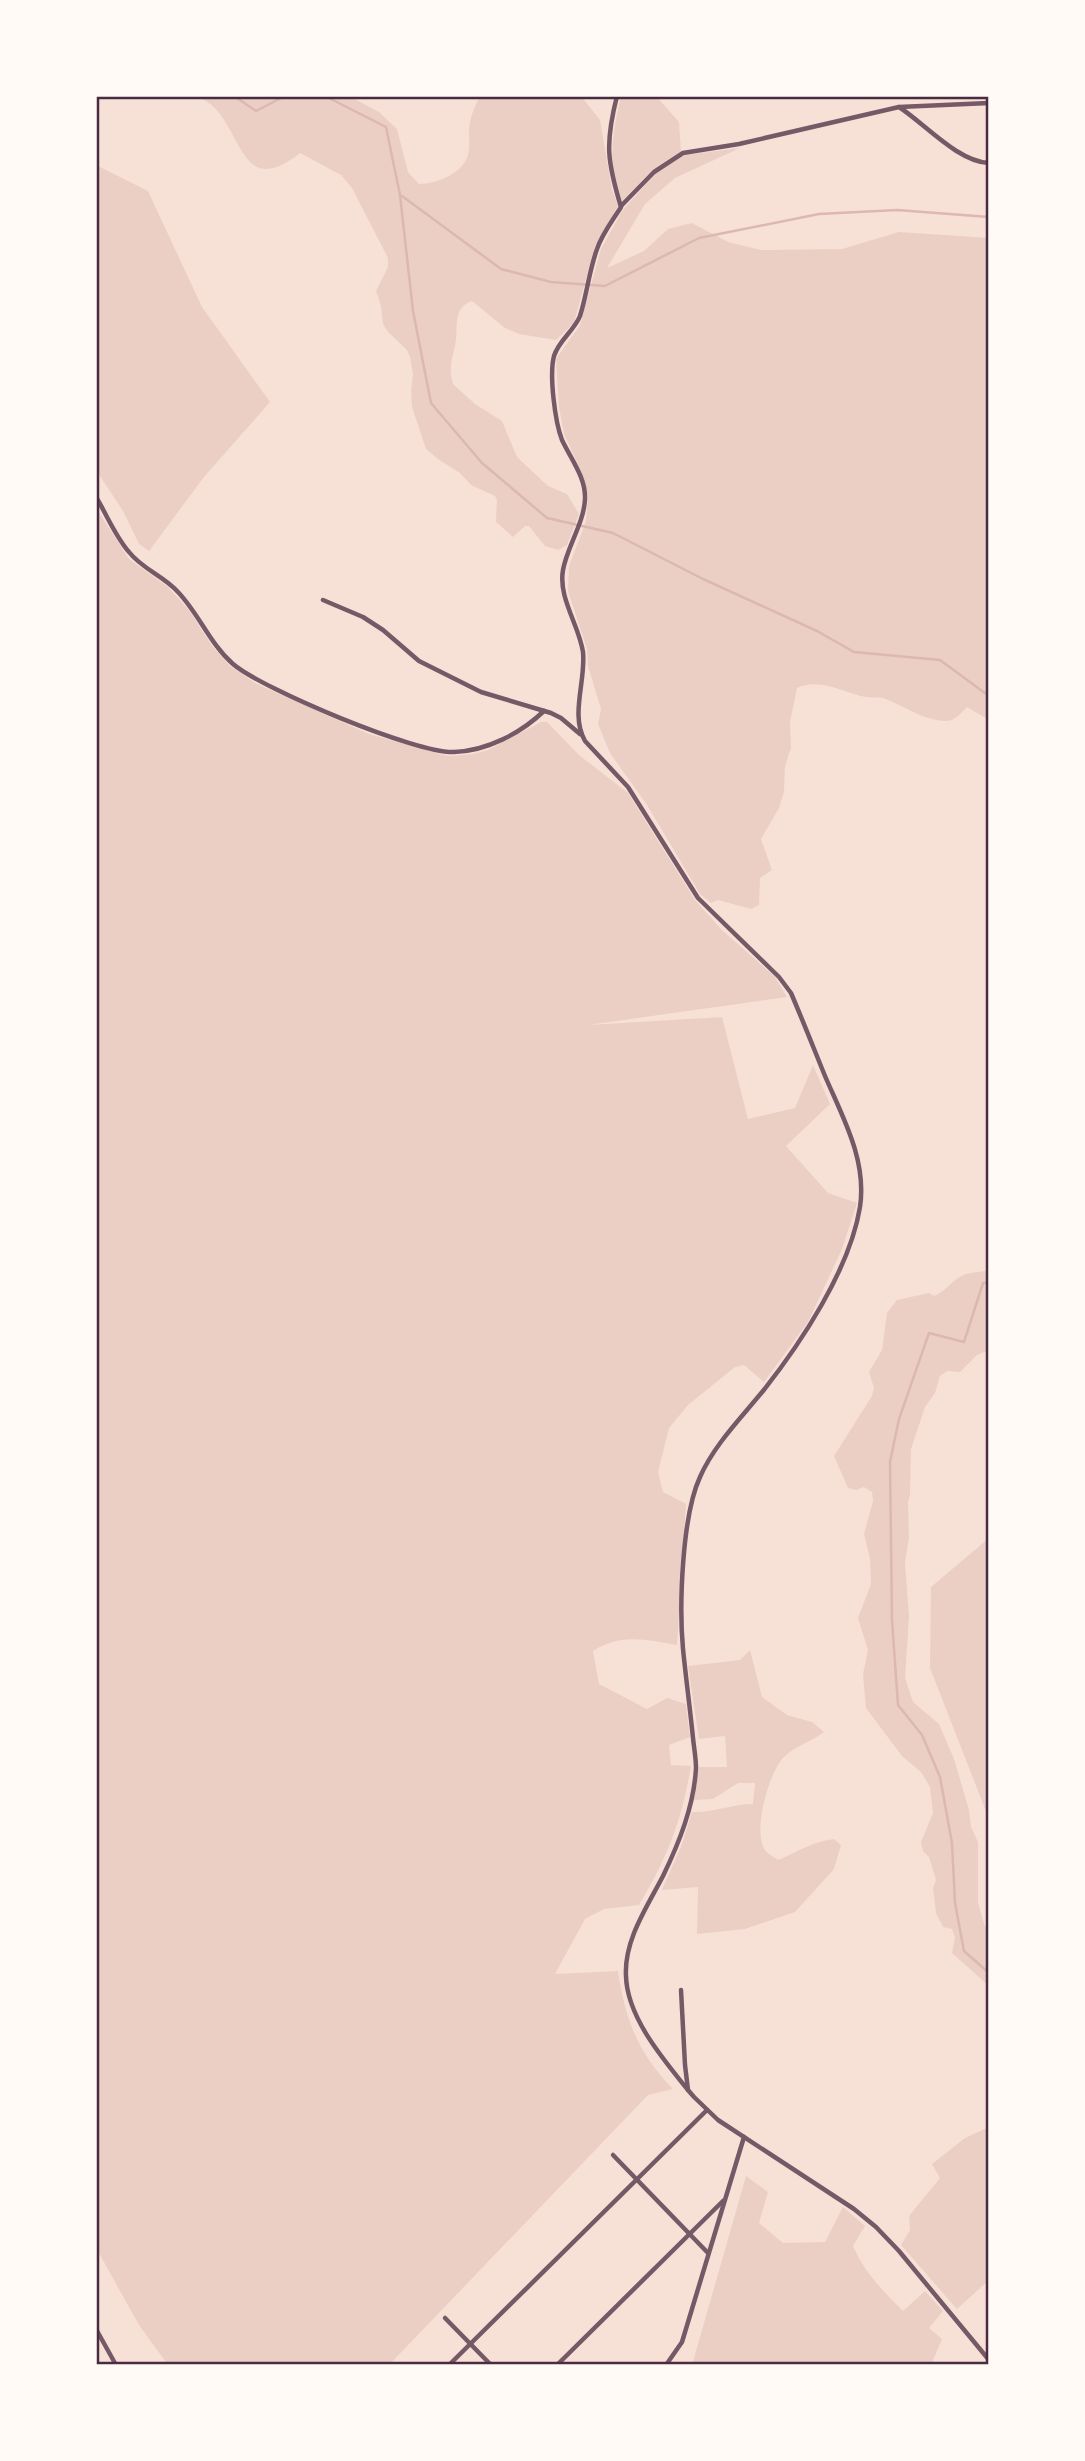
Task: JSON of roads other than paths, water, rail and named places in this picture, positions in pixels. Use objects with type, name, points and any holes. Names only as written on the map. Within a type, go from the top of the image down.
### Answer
[{"type":"street","points":[[617,96],[607,139],[611,175],[621,207]]},
{"type":"street","points":[[581,734],[579,722],[583,650],[563,592],[562,572],[585,500],[583,486],[561,438],[553,369],[558,348],[575,327],[598,247],[621,207],[653,172],[683,153],[739,144],[899,107],[989,103]]},
{"type":"street","points":[[899,107],[962,154],[981,163],[989,163]]},
{"type":"street","points":[[96,497],[129,553],[178,592],[216,646],[253,678],[276,689],[384,735],[451,753],[471,751],[510,736],[533,722],[544,711]]},
{"type":"street","points":[[323,600],[363,617],[383,630],[419,661],[481,692],[561,718],[581,734],[635,797],[698,898],[779,977],[790,993],[856,1149],[861,1177],[860,1208],[846,1252],[811,1325],[716,1449],[699,1478],[689,1508],[682,1584],[683,1645],[696,1768],[688,1812],[678,1842],[636,1927],[628,1955],[626,1978],[635,2012],[648,2038],[707,2110],[854,2209],[876,2227],[989,2360]]},
{"type":"street","points":[[681,1990],[688,2090]]},
{"type":"street","points":[[449,2365],[707,2110]]},
{"type":"street","points":[[666,2365],[682,2342],[744,2137]]},
{"type":"street","points":[[613,2155],[708,2253]]},
{"type":"street","points":[[556,2365],[725,2200]]},
{"type":"street","points":[[446,2318],[491,2365]]},
{"type":"street","points":[[96,2329],[116,2365]]},
{"type":"waterway","points":[[234,96],[256,111],[285,96]]},
{"type":"waterway","points":[[325,96],[386,127],[400,195],[413,311],[431,403],[482,463],[547,518],[613,533],[703,579],[817,631],[854,652],[940,660],[989,696]]},
{"type":"waterway","points":[[402,196],[501,269],[551,282],[605,286],[699,238],[819,214],[897,210],[989,217]]},
{"type":"waterway","points":[[989,1283],[983,1283],[964,1342],[929,1333],[899,1419],[890,1462],[892,1620],[898,1705],[922,1735],[940,1777],[952,1843],[955,1903],[964,1951],[989,1973]]}]
